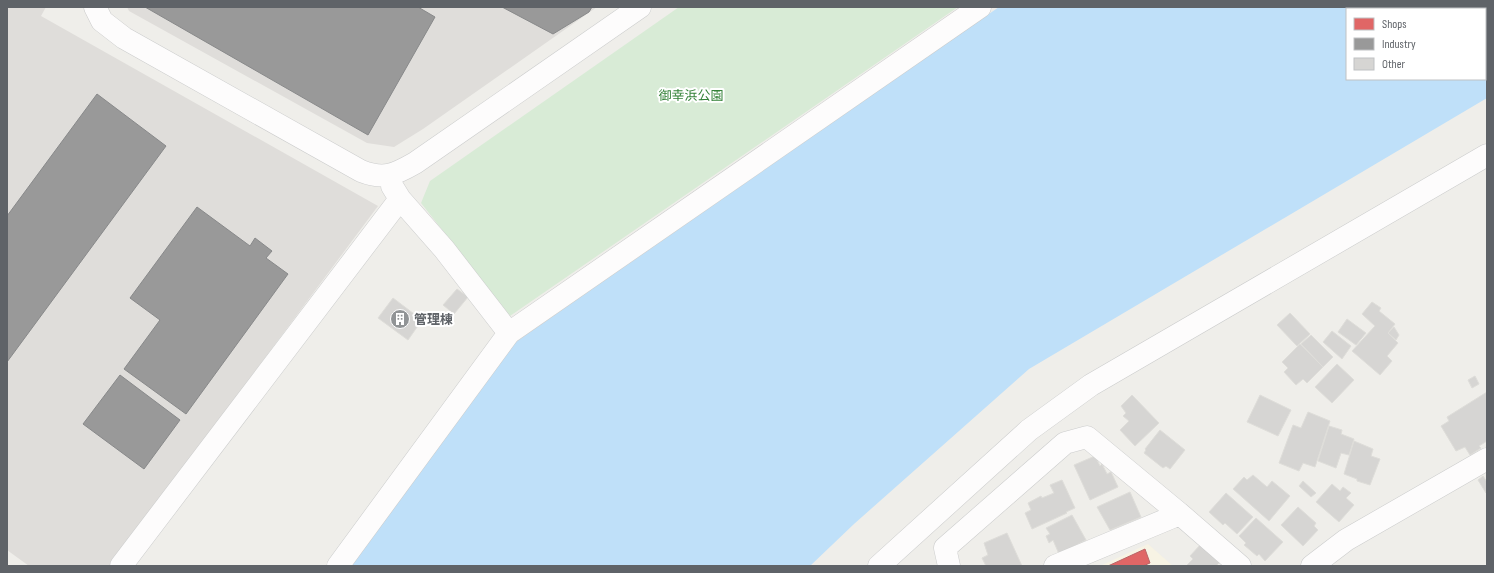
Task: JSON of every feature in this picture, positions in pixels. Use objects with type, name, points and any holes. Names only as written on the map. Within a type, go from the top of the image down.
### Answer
[{"type":"street","points":[[95,7],[102,21],[124,38],[361,171],[372,176],[386,177],[400,172],[415,163],[640,7]]},
{"type":"street","points":[[338,566],[509,333],[980,7]]},
{"type":"street","points":[[879,566],[1030,430],[1092,385],[1487,155]]},
{"type":"street","points":[[386,177],[400,199],[444,249],[509,333]]},
{"type":"street","points":[[121,566],[400,199]]},
{"type":"street","points":[[949,566],[945,548],[1065,443],[1087,437],[1240,566]]},
{"type":"street","points":[[1312,566],[1346,540],[1487,459]]},
{"type":"street","points":[[1055,566],[1180,514]]},
{"type":"shaded area","points":[[7,7],[46,7],[41,16],[378,206],[110,566],[29,566],[7,550]]},
{"type":"shaded area","points":[[127,7],[597,7],[423,129],[394,147],[367,143],[129,11]]},
{"type":"shaded area","points":[[1148,544],[1173,566],[1100,566]]},
{"type":"green space","name":"御幸浜公園","points":[[679,7],[958,7],[510,316],[421,203],[430,181]]},
{"type":"water","points":[[999,7],[1487,7],[1487,98],[1029,369],[854,524],[810,566],[349,566],[513,344]]},
{"type":"building: Shops","points":[[1145,549],[1150,563],[1143,566],[1108,566]]},
{"type":"building: Industry","points":[[145,7],[418,7],[435,17],[368,135]]},
{"type":"building: Industry","points":[[502,7],[592,7],[589,12],[553,34]]},
{"type":"building: Industry","points":[[97,94],[166,146],[7,362],[7,216]]},
{"type":"building: Industry","points":[[197,207],[250,246],[255,238],[272,251],[266,258],[288,274],[186,414],[124,369],[160,320],[130,298]]},
{"type":"building: Industry","points":[[120,375],[180,420],[144,469],[83,424]]},
{"type":"building: Other","points":[[457,289],[468,297],[454,314],[443,305]]},
{"type":"building: Other","name":"管理棟","points":[[393,298],[422,320],[408,340],[378,318]]},
{"type":"building: Other","points":[[1372,302],[1381,308],[1379,311],[1395,324],[1388,333],[1398,343],[1387,356],[1392,361],[1380,375],[1352,351],[1375,326],[1362,314]]},
{"type":"building: Other","points":[[1290,313],[1310,334],[1297,346],[1277,325]]},
{"type":"building: Other","points":[[1347,319],[1366,333],[1356,345],[1338,332]]},
{"type":"building: Other","points":[[1394,327],[1399,335],[1396,340],[1388,333]]},
{"type":"building: Other","points":[[1332,331],[1351,346],[1342,359],[1323,342]]},
{"type":"building: Other","points":[[1311,335],[1333,357],[1323,367],[1301,344]]},
{"type":"building: Other","points":[[1300,344],[1323,367],[1307,383],[1303,379],[1296,385],[1284,372],[1288,368],[1282,362]]},
{"type":"building: Other","points":[[1337,364],[1354,380],[1332,403],[1315,387]]},
{"type":"building: Other","points":[[1475,376],[1479,384],[1472,388],[1468,380]]},
{"type":"building: Other","points":[[1487,392],[1487,441],[1479,446],[1481,448],[1470,455],[1465,447],[1456,451],[1441,426],[1449,421],[1447,417]]},
{"type":"building: Other","points":[[1132,395],[1159,423],[1135,446],[1120,430],[1129,421],[1123,416],[1126,413],[1121,406]]},
{"type":"building: Other","points":[[1260,395],[1291,410],[1278,436],[1247,422]]},
{"type":"building: Other","points":[[1308,412],[1330,421],[1315,467],[1303,463],[1299,471],[1279,463],[1293,425],[1301,428]]},
{"type":"building: Other","points":[[1329,426],[1342,430],[1341,434],[1354,439],[1349,455],[1341,453],[1336,468],[1318,461]]},
{"type":"building: Other","points":[[1160,430],[1185,450],[1170,469],[1166,466],[1163,468],[1144,453],[1146,450],[1145,449]]},
{"type":"building: Other","points":[[1354,441],[1373,449],[1371,456],[1380,459],[1370,485],[1357,481],[1357,479],[1344,474]]},
{"type":"building: Other","points":[[1095,456],[1100,466],[1102,464],[1107,474],[1111,472],[1118,487],[1090,500],[1074,465]]},
{"type":"building: Other","points":[[1253,475],[1267,487],[1272,481],[1290,496],[1269,521],[1233,489],[1244,477],[1247,480]]},
{"type":"building: Other","points":[[1483,476],[1487,482],[1486,493],[1478,480]]},
{"type":"building: Other","points":[[1062,480],[1075,508],[1032,529],[1025,513],[1031,510],[1028,503],[1041,496],[1042,498],[1054,493],[1050,485]]},
{"type":"building: Other","points":[[1303,481],[1316,493],[1311,497],[1299,486]]},
{"type":"building: Other","points":[[1332,484],[1340,491],[1343,487],[1351,493],[1346,498],[1354,505],[1339,522],[1316,502]]},
{"type":"building: Other","points":[[1130,492],[1141,517],[1110,530],[1097,507]]},
{"type":"building: Other","points":[[1226,493],[1253,517],[1237,534],[1225,523],[1223,525],[1209,512]]},
{"type":"building: Other","points":[[1298,507],[1316,523],[1314,526],[1318,530],[1303,546],[1281,525]]},
{"type":"building: Other","points":[[1072,515],[1086,540],[1059,554],[1053,540],[1049,543],[1046,536],[1050,534],[1046,528]]},
{"type":"building: Other","points":[[1256,518],[1283,542],[1265,561],[1259,554],[1257,556],[1244,545],[1246,543],[1239,536]]},
{"type":"building: Other","points":[[1007,533],[1022,566],[986,566],[982,558],[988,555],[984,543]]},
{"type":"building: Other","points":[[1201,544],[1219,563],[1216,566],[1186,566],[1193,559],[1190,556]]},
{"type":"place","name":"管理棟","points":[[400,319]]}]
